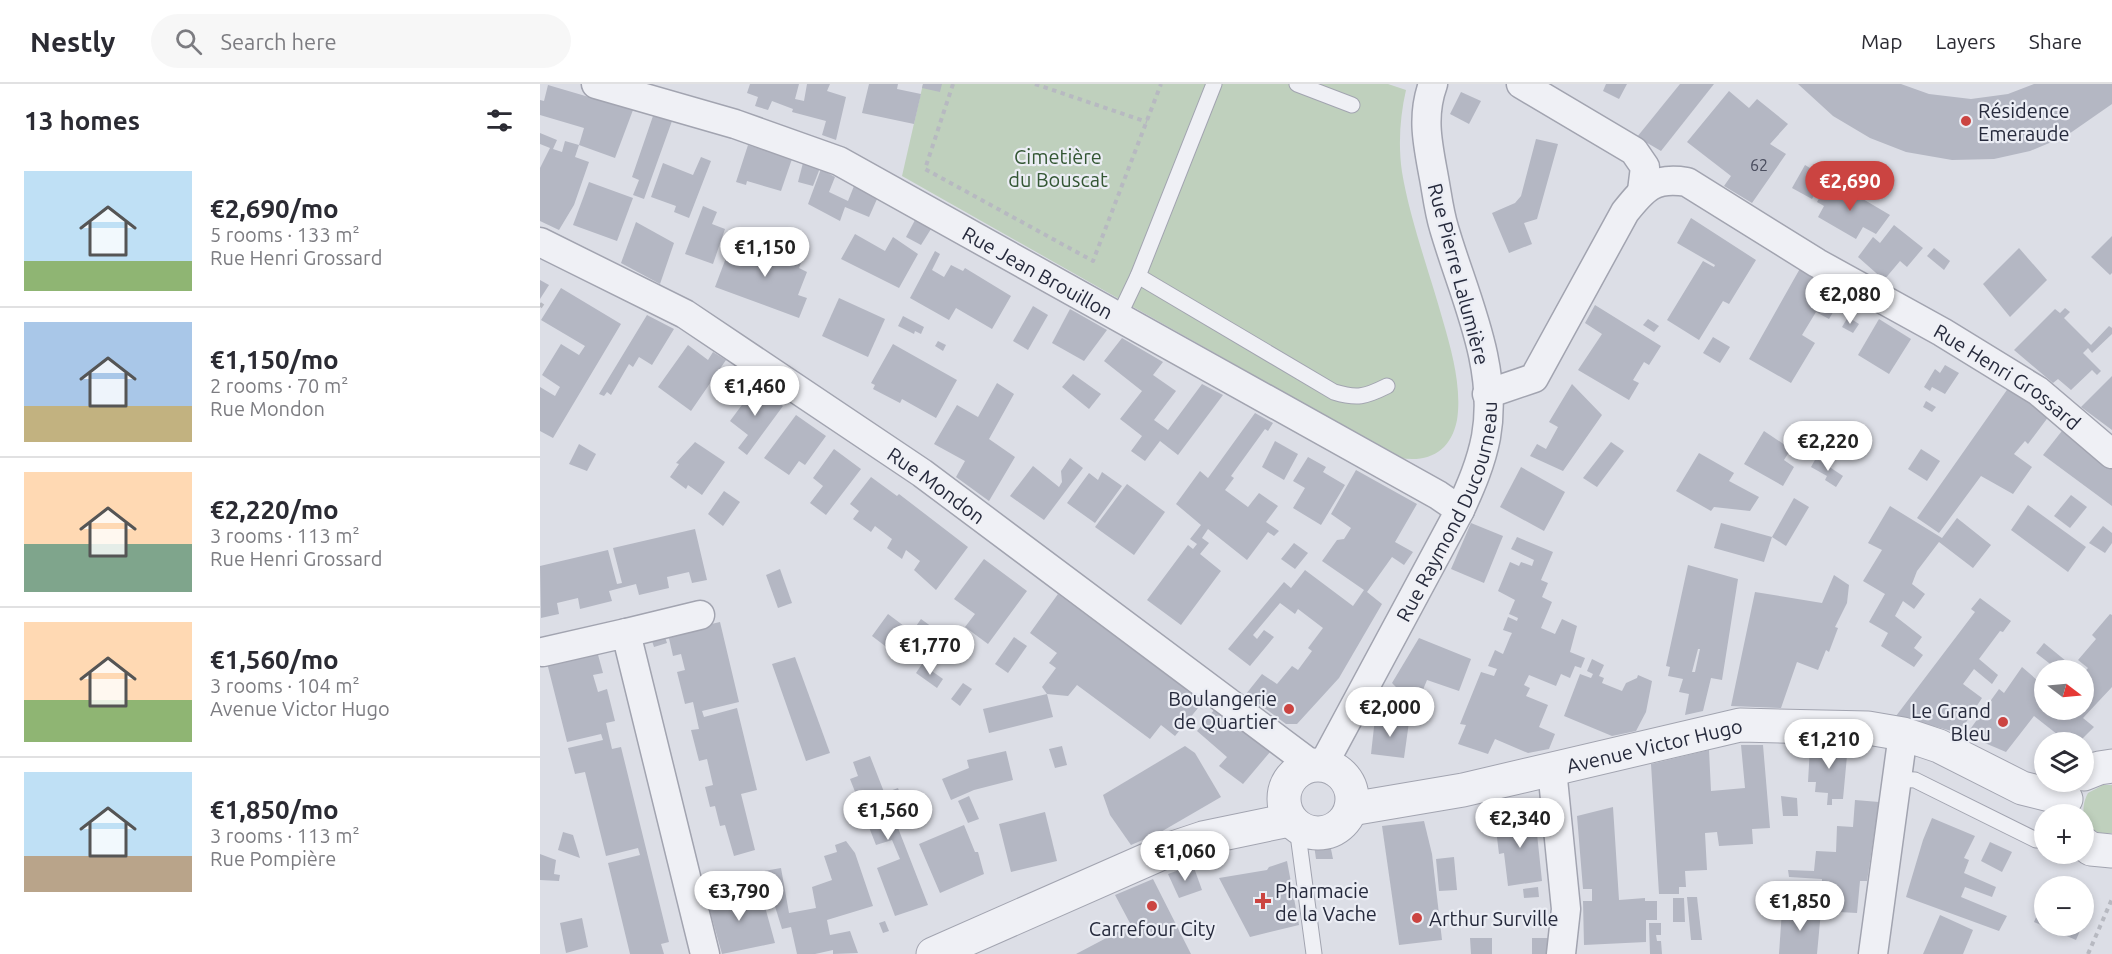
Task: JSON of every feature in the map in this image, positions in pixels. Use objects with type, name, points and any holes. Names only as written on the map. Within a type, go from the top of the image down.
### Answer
[{"type":"street","name":"Rue Jean Brouillon","points":[[596,84],[735,124],[839,161],[1438,495],[1460,510]]},
{"type":"street","name":"Rue Pierre Lalumière","points":[[1433,84],[1426,103],[1425,130],[1443,225],[1475,322],[1485,366],[1487,394]]},
{"type":"street","points":[[1521,84],[1634,151],[1645,167],[1642,191]]},
{"type":"street","name":"Rue Henri Grossard","points":[[1642,191],[1664,179],[1687,182],[1817,263],[1942,332],[2038,391],[2112,454]]},
{"type":"street","name":"Rue Raymond Ducourneau","points":[[1318,765],[1460,510],[1480,462],[1486,434],[1487,394],[1534,378],[1625,212],[1642,191]]},
{"type":"street","name":"Rue Mondon","points":[[540,242],[685,314],[922,473],[1318,765]]},
{"type":"street","points":[[543,652],[700,615]]},
{"type":"street","points":[[626,633],[705,954]]},
{"type":"street","name":"Avenue Victor Hugo","points":[[1351,809],[1463,790],[1740,725],[1868,728],[1903,734],[1939,746],[2022,788],[2034,789]]},
{"type":"street","points":[[1874,954],[1903,734]]},
{"type":"street","points":[[933,954],[1176,847],[1203,838],[1293,824],[1307,832],[1329,832],[1339,827],[1351,809],[1352,797],[1344,776],[1318,765],[1301,769],[1285,786],[1283,798],[1293,824]]},
{"type":"street","points":[[2094,772],[2098,768],[2112,766]]},
{"type":"street","name":"Avenue Victor Hugo","points":[[1552,769],[1566,909],[1561,954]]},
{"type":"street","points":[[2094,849],[2112,851]]},
{"type":"lane","points":[[1118,318],[1138,276],[1214,84]]},
{"type":"lane","points":[[1296,84],[1352,105]]},
{"type":"lane","points":[[1138,276],[1334,392],[1353,398],[1370,395],[1387,386]]},
{"type":"lane","points":[[1897,779],[1915,780],[2034,839]]},
{"type":"lane","points":[[1293,824],[1314,954]]},
{"type":"path","points":[[953,84],[925,169],[1093,261],[1161,84]]},
{"type":"path","points":[[1035,84],[1147,122]]},
{"type":"path","points":[[540,307],[545,300]]},
{"type":"path","points":[[2088,954],[2112,899]]},
{"type":"green space","name":"Cimetière du Bouscat","points":[[923,84],[1388,84],[1406,90],[1400,131],[1402,172],[1415,228],[1450,345],[1455,370],[1458,408],[1457,420],[1450,440],[1444,447],[1429,456],[1420,459],[1400,458],[902,176]]},
{"type":"green space","points":[[2103,785],[2112,785],[2112,833],[2094,830],[2094,804],[2084,804],[2088,793],[2094,792]]},
{"type":"building","points":[[750,84],[799,84],[795,99],[804,101],[807,84],[830,84],[827,91],[846,97],[836,140],[822,135],[826,121],[792,112],[793,109],[772,101],[768,110],[755,106],[758,97],[747,93]]},
{"type":"building","points":[[869,84],[898,84],[897,89],[921,94],[914,124],[862,113]]},
{"type":"building","points":[[923,84],[942,84],[940,92],[922,88]]},
{"type":"building","points":[[1606,84],[1627,84],[1619,99],[1603,91]]},
{"type":"building","points":[[1680,84],[1714,84],[1661,151],[1637,137]]},
{"type":"building","name":"Résidence Emeraude","points":[[1798,84],[1901,84],[1929,94],[1971,99],[2008,94],[2034,84],[2112,84],[2112,104],[2066,136],[2030,151],[1994,159],[1952,160],[1906,152],[1870,138],[1833,116]]},
{"type":"building","points":[[548,85],[633,110],[615,158],[579,145],[584,128],[540,115],[540,100],[544,101]]},
{"type":"building","points":[[1729,91],[1749,108],[1757,99],[1788,124],[1770,144],[1786,154],[1752,203],[1724,186],[1731,176],[1687,142]]},
{"type":"building","points":[[1461,92],[1481,101],[1469,124],[1450,114]]},
{"type":"building","points":[[653,116],[672,121],[644,199],[633,195],[639,180],[632,177]]},
{"type":"building","points":[[540,133],[557,140],[553,149],[562,152],[565,141],[579,145],[575,157],[589,162],[574,205],[559,230],[540,221],[540,168],[550,148],[540,144]]},
{"type":"building","points":[[1536,139],[1558,144],[1537,219],[1524,223],[1532,244],[1509,253],[1492,213],[1515,203],[1521,196]]},
{"type":"building","points":[[748,145],[792,159],[781,191],[747,181],[746,185],[736,182]]},
{"type":"building","points":[[701,157],[711,161],[689,218],[674,212],[676,206],[651,197],[663,163],[693,175]]},
{"type":"building","points":[[803,163],[820,168],[813,186],[798,182]]},
{"type":"building","points":[[1805,165],[1825,177],[1812,199],[1792,188]]},
{"type":"building","points":[[821,169],[835,177],[829,192],[848,201],[854,186],[877,199],[869,217],[845,207],[840,221],[808,204]]},
{"type":"building","points":[[1830,179],[1843,187],[1837,197],[1846,202],[1851,192],[1890,215],[1876,234],[1863,227],[1856,239],[1818,217],[1824,206],[1817,202]]},
{"type":"building","points":[[589,182],[633,198],[617,241],[573,225]]},
{"type":"building","points":[[703,206],[717,212],[712,224],[725,229],[713,264],[685,254]]},
{"type":"building","points":[[1691,218],[1756,260],[1729,304],[1723,301],[1699,340],[1667,320],[1703,261],[1714,267],[1715,265],[1677,243]]},
{"type":"building","points":[[915,220],[931,229],[921,245],[906,237]]},
{"type":"building","points":[[636,222],[674,243],[660,284],[621,263]]},
{"type":"building","points":[[1894,225],[1923,248],[1907,267],[1900,261],[1884,280],[1858,257],[1873,237],[1880,243]]},
{"type":"building","points":[[855,234],[885,251],[893,237],[918,254],[899,288],[841,259]]},
{"type":"building","points":[[2112,236],[2112,273],[2110,275],[2091,257]]},
{"type":"building","points":[[732,242],[777,259],[784,242],[791,243],[790,248],[804,255],[799,268],[807,272],[798,295],[807,298],[799,318],[715,287]]},
{"type":"building","points":[[1934,248],[1950,261],[1944,270],[1927,256]]},
{"type":"building","points":[[2019,248],[2047,280],[2010,317],[1983,284]]},
{"type":"building","points":[[935,251],[940,254],[932,270],[944,277],[951,265],[963,271],[965,268],[1011,296],[992,329],[956,308],[949,320],[910,298]]},
{"type":"building","points":[[1802,265],[1851,294],[1840,312],[1835,309],[1829,319],[1816,312],[1802,335],[1815,343],[1791,383],[1749,359]]},
{"type":"building","points":[[540,280],[549,285],[540,299]]},
{"type":"building","points":[[561,288],[621,324],[553,438],[540,431],[540,387],[555,396],[560,387],[542,375],[561,344],[579,355],[585,346],[541,320]]},
{"type":"building","points":[[839,298],[885,319],[868,357],[822,336]]},
{"type":"building","points":[[1595,305],[1661,346],[1649,365],[1644,362],[1633,380],[1639,383],[1629,400],[1578,370],[1602,334],[1585,323]]},
{"type":"building","points":[[1033,306],[1048,315],[1028,350],[1013,341]]},
{"type":"building","points":[[2065,308],[2070,312],[2064,318],[2091,345],[2109,326],[2112,328],[2112,334],[2092,353],[2088,348],[2083,353],[2101,371],[2097,375],[2092,370],[2071,390],[2058,379],[2053,383],[2014,350],[2055,309],[2060,313]]},
{"type":"building","points":[[1070,309],[1107,330],[1084,361],[1052,343]]},
{"type":"building","points":[[647,315],[674,329],[652,365],[639,357],[633,367],[629,364],[611,395],[607,392],[604,396],[599,394]]},
{"type":"building","points":[[903,316],[924,327],[921,334],[915,331],[914,334],[898,326]]},
{"type":"building","points":[[1848,317],[1859,324],[1853,333],[1842,327]]},
{"type":"building","points":[[1648,319],[1659,326],[1654,332],[1643,325]]},
{"type":"building","points":[[1879,319],[1911,339],[1889,374],[1858,355]]},
{"type":"building","points":[[1713,337],[1730,347],[1720,363],[1703,353]]},
{"type":"building","points":[[1122,338],[1163,362],[1153,375],[1176,391],[1154,420],[1168,430],[1202,384],[1223,395],[1178,455],[1160,441],[1145,461],[1131,451],[1142,436],[1120,419],[1142,391],[1104,361]]},
{"type":"building","points":[[938,341],[946,345],[943,351],[935,346]]},
{"type":"building","points":[[893,344],[957,380],[936,418],[902,399],[900,403],[873,389],[875,385],[871,383]]},
{"type":"building","points":[[688,345],[708,360],[713,352],[726,360],[691,411],[658,387]]},
{"type":"building","points":[[1945,365],[1959,373],[1945,394],[1932,387],[1930,391],[1924,387],[1935,369],[1940,373]]},
{"type":"building","points":[[1073,374],[1101,394],[1089,409],[1062,387]]},
{"type":"building","points":[[2112,376],[2112,430],[2081,407]]},
{"type":"building","points":[[997,383],[1014,394],[989,439],[1015,457],[989,501],[956,477],[965,461],[934,444],[957,405],[978,417]]},
{"type":"building","points":[[1572,384],[1602,415],[1563,471],[1530,456],[1537,444],[1546,449],[1558,427],[1549,422]]},
{"type":"building","points":[[756,386],[783,406],[747,455],[738,448],[748,435],[730,421]]},
{"type":"building","points":[[2009,387],[2049,416],[2028,444],[2025,441],[2014,454],[2032,467],[2013,494],[1981,476],[1939,533],[1917,518]]},
{"type":"building","points":[[1926,401],[1936,407],[1932,412],[1923,407]]},
{"type":"building","points":[[1255,413],[1273,423],[1268,431],[1265,429],[1231,476],[1234,478],[1225,490],[1248,507],[1259,493],[1278,506],[1266,522],[1279,531],[1274,536],[1268,532],[1247,560],[1208,529],[1202,538],[1209,543],[1200,554],[1221,571],[1181,625],[1147,600],[1188,545],[1193,549],[1197,544],[1190,539],[1201,525],[1176,504],[1200,471],[1208,478]]},
{"type":"building","points":[[796,415],[826,436],[805,465],[799,461],[789,475],[764,458]]},
{"type":"building","points":[[2065,427],[2112,464],[2112,506],[2043,455]]},
{"type":"building","points":[[1764,431],[1791,449],[1784,460],[1794,467],[1783,486],[1744,464]]},
{"type":"building","points":[[1275,441],[1298,454],[1284,480],[1262,467]]},
{"type":"building","points":[[695,442],[725,462],[702,495],[688,485],[686,489],[670,477],[679,464],[676,463]]},
{"type":"building","points":[[1611,442],[1624,451],[1597,487],[1583,478]]},
{"type":"building","points":[[579,444],[596,454],[587,471],[569,464]]},
{"type":"building","points":[[834,449],[861,469],[826,515],[810,503],[823,486],[813,478]]},
{"type":"building","points":[[1921,449],[1940,461],[1927,481],[1908,469]]},
{"type":"building","points":[[1699,453],[1734,473],[1729,481],[1759,497],[1750,511],[1714,507],[1711,511],[1676,491]]},
{"type":"building","points":[[1308,457],[1326,467],[1323,472],[1345,485],[1321,525],[1293,508],[1305,488],[1293,481]]},
{"type":"building","points":[[1070,458],[1083,468],[1044,520],[1010,496],[1033,466],[1059,487],[1062,482],[1061,471]]},
{"type":"building","points":[[1816,458],[1843,476],[1836,487],[1825,480],[1827,476],[1811,467]]},
{"type":"building","points":[[1521,467],[1565,492],[1544,531],[1500,507]]},
{"type":"building","points":[[1356,470],[1417,504],[1395,542],[1413,552],[1404,565],[1392,557],[1367,592],[1382,604],[1339,678],[1297,724],[1286,724],[1246,694],[1262,674],[1277,684],[1292,666],[1298,670],[1312,651],[1308,648],[1323,628],[1298,609],[1295,614],[1280,603],[1253,635],[1257,639],[1264,630],[1274,637],[1250,666],[1228,649],[1284,582],[1291,588],[1305,570],[1353,606],[1364,590],[1322,561],[1337,540],[1344,539],[1351,528],[1331,514]]},
{"type":"building","points":[[1102,472],[1122,486],[1095,523],[1067,503],[1089,473],[1098,480]]},
{"type":"building","points":[[871,477],[897,496],[899,494],[968,547],[936,590],[914,570],[920,561],[906,550],[902,559],[887,548],[892,539],[875,526],[871,532],[853,519],[859,511],[850,504]]},
{"type":"building","points":[[1127,484],[1165,512],[1134,555],[1095,527]]},
{"type":"building","points":[[724,491],[740,502],[723,526],[708,514]]},
{"type":"building","points":[[2071,495],[2087,507],[2070,528],[2054,516]]},
{"type":"building","points":[[1794,498],[1809,507],[1786,546],[1772,537]]},
{"type":"building","points":[[2028,505],[2086,547],[2068,572],[2011,530]]},
{"type":"building","points":[[1890,506],[1942,538],[1957,518],[1991,545],[1973,568],[1939,542],[1917,571],[1912,584],[1925,594],[1914,609],[1903,601],[1895,616],[1922,637],[1914,648],[1923,655],[1914,667],[1881,646],[1888,633],[1869,622],[1885,594],[1863,581],[1882,550],[1868,543]]},
{"type":"building","points":[[1471,523],[1503,536],[1484,583],[1451,569]]},
{"type":"building","points":[[1721,523],[1772,537],[1764,562],[1714,548]]},
{"type":"building","points":[[2103,526],[2112,533],[2112,543],[2105,553],[2089,543]]},
{"type":"building","points":[[695,529],[707,580],[692,583],[689,572],[667,577],[669,588],[639,595],[636,584],[609,591],[612,601],[580,609],[578,598],[557,603],[559,614],[541,618],[540,566],[608,550],[617,584],[622,583],[613,548]]},
{"type":"building","points":[[1517,537],[1553,552],[1541,580],[1548,583],[1542,597],[1552,602],[1541,628],[1555,634],[1562,619],[1577,626],[1570,652],[1585,658],[1581,668],[1575,666],[1570,678],[1561,674],[1556,686],[1529,675],[1524,685],[1530,688],[1526,696],[1548,705],[1539,727],[1555,734],[1549,749],[1528,753],[1495,739],[1488,754],[1458,744],[1466,725],[1460,724],[1481,672],[1494,676],[1497,669],[1488,666],[1495,650],[1503,654],[1512,633],[1503,630],[1508,617],[1517,621],[1518,618],[1509,614],[1515,600],[1498,591],[1510,562],[1519,566],[1521,562],[1532,566],[1534,560],[1511,549]]},
{"type":"building","points":[[1294,543],[1308,553],[1295,569],[1281,559]]},
{"type":"building","points":[[984,559],[1027,591],[988,644],[965,627],[975,614],[954,599]]},
{"type":"building","points":[[1688,565],[1738,579],[1722,680],[1711,678],[1703,711],[1685,715],[1689,694],[1679,692],[1683,679],[1668,676],[1670,667],[1666,666]],"holes":[[[1698,649],[1700,649],[1695,672],[1692,672]]]},
{"type":"building","points":[[780,569],[792,603],[778,608],[766,575]]},
{"type":"building","points":[[1834,575],[1849,585],[1847,603],[1835,627],[1838,628],[1829,652],[1826,650],[1818,670],[1797,662],[1781,708],[1731,706],[1755,592],[1822,603]]},
{"type":"building","points":[[1058,594],[1203,702],[1175,736],[1161,725],[1150,739],[1077,685],[1068,696],[1047,694],[1042,687],[1056,668],[1049,663],[1057,653],[1030,633]]},
{"type":"building","points":[[1980,598],[2011,621],[2003,632],[2000,631],[1979,659],[1998,675],[1992,684],[1974,669],[1963,684],[1982,698],[1959,733],[1896,716],[1975,612],[1971,609]]},
{"type":"building","points":[[888,614],[912,632],[921,619],[932,627],[906,662],[872,636]]},
{"type":"building","points":[[2110,614],[2112,615],[2112,687],[2094,706],[2094,660],[2078,660],[2096,639],[2092,635]]},
{"type":"building","points":[[720,622],[739,702],[702,711],[704,717],[737,708],[757,790],[741,794],[755,850],[734,856],[725,825],[720,826],[715,806],[710,807],[705,787],[713,785],[707,759],[699,761],[691,730],[699,729],[693,702],[685,704],[677,672],[685,670],[681,654],[673,656],[668,634]]},
{"type":"building","points":[[664,634],[667,643],[654,647],[651,638]]},
{"type":"building","points":[[1014,637],[1027,646],[1008,673],[995,664]]},
{"type":"building","points":[[1419,638],[1471,659],[1459,691],[1427,680],[1420,697],[1398,689],[1392,683]]},
{"type":"building","points":[[2044,643],[2065,660],[2045,660],[2036,653]]},
{"type":"building","points":[[597,651],[603,673],[593,675],[598,692],[607,689],[615,721],[606,723],[612,749],[621,747],[669,942],[661,944],[664,954],[630,954],[608,863],[640,855],[638,848],[606,856],[585,772],[575,774],[568,748],[603,740],[601,734],[567,742],[547,663]]},
{"type":"building","points":[[795,657],[830,753],[806,761],[772,664]]},
{"type":"building","points":[[1592,659],[1604,665],[1599,676],[1604,678],[1602,683],[1622,691],[1626,683],[1637,678],[1638,675],[1652,681],[1646,712],[1636,731],[1612,736],[1564,716],[1580,674],[1591,678],[1593,674],[1587,671]]},
{"type":"building","points":[[922,664],[943,679],[937,688],[916,673]]},
{"type":"building","points":[[2022,667],[2034,677],[2034,716],[2006,752],[1966,735],[1999,689],[2004,693]]},
{"type":"building","points":[[963,683],[972,689],[960,706],[951,699]]},
{"type":"building","points":[[1047,694],[1053,717],[989,733],[983,709]]},
{"type":"building","points":[[1214,710],[1270,752],[1243,784],[1219,766],[1227,757],[1197,731]]},
{"type":"building","points":[[1375,718],[1409,722],[1404,758],[1371,754]]},
{"type":"building","points":[[2039,720],[2085,720],[2094,727],[2089,732],[2054,732]]},
{"type":"building","points":[[1741,745],[1763,745],[1770,828],[1752,829],[1753,844],[1719,846],[1717,832],[1705,833],[1707,870],[1685,871],[1686,887],[1679,887],[1679,894],[1659,894],[1651,764],[1709,750],[1711,791],[1745,788]]},
{"type":"building","points":[[1848,745],[1843,799],[1832,799],[1832,805],[1827,805],[1828,793],[1815,792],[1816,782],[1808,782],[1810,747]]},
{"type":"building","points":[[1062,746],[1067,765],[1055,768],[1049,749]]},
{"type":"building","points":[[1185,746],[1195,753],[1221,797],[1159,833],[1131,845],[1110,815],[1103,795]]},
{"type":"building","points":[[1006,751],[1013,780],[974,790],[951,800],[942,779],[969,768],[967,760]]},
{"type":"building","points":[[870,756],[928,905],[895,916],[877,868],[900,859],[892,840],[876,845],[850,779],[858,776],[853,762]]},
{"type":"building","points":[[898,788],[910,822],[900,826],[887,792]]},
{"type":"building","points":[[969,796],[979,819],[968,823],[958,801]]},
{"type":"building","points":[[1781,796],[1797,798],[1798,816],[1783,816]]},
{"type":"building","points":[[1855,800],[1879,802],[1867,881],[1860,881],[1857,913],[1821,911],[1822,879],[1789,877],[1788,870],[1814,871],[1816,851],[1836,852],[1837,826],[1853,827]]},
{"type":"building","points":[[1613,807],[1619,900],[1645,898],[1645,901],[1657,901],[1657,920],[1646,920],[1646,942],[1584,945],[1583,901],[1592,901],[1592,889],[1583,889],[1577,816]]},
{"type":"building","points":[[1045,812],[1057,861],[1011,872],[999,824]]},
{"type":"building","points":[[1535,815],[1542,881],[1508,886],[1504,853],[1499,854],[1495,821]]},
{"type":"building","points":[[1932,818],[1975,836],[1964,858],[1969,860],[1964,873],[1996,887],[1992,897],[1965,887],[1961,897],[2007,916],[1999,931],[1906,897]]},
{"type":"building","name":"Arthur Surville","points":[[1424,821],[1432,854],[1442,940],[1399,945],[1382,826]]},
{"type":"building","points":[[964,825],[975,852],[978,852],[984,874],[940,893],[919,844]]},
{"type":"building","points":[[563,832],[573,835],[580,858],[558,850]]},
{"type":"building","points":[[1328,834],[1333,859],[1316,859],[1313,838]]},
{"type":"building","points":[[846,841],[855,853],[873,906],[827,920],[830,935],[850,931],[858,953],[833,954],[833,950],[815,954],[797,954],[791,927],[782,929],[764,871],[781,868],[789,913],[816,908],[812,887],[832,880],[824,856],[837,852],[835,845]]},
{"type":"building","points":[[1990,842],[2012,852],[2002,872],[1981,861]]},
{"type":"building","points":[[540,854],[556,860],[554,874],[560,875],[559,881],[540,880]]},
{"type":"building","points":[[1454,857],[1457,890],[1439,891],[1436,859]]},
{"type":"building","name":"Pharmacie de la Vache","points":[[1287,861],[1299,925],[1250,937],[1219,878],[1267,870],[1269,867]]},
{"type":"building","points":[[1193,865],[1202,890],[1179,898],[1168,874]]},
{"type":"building","points":[[1153,879],[1191,954],[1076,954],[1131,925],[1115,895]]},
{"type":"building","points":[[714,882],[719,900],[729,898],[731,904],[762,896],[775,943],[722,954],[703,886]]},
{"type":"building","points":[[1538,887],[1539,897],[1524,898],[1523,889]]},
{"type":"building","points":[[1687,897],[1697,897],[1702,940],[1691,940]]},
{"type":"building","points":[[1673,898],[1684,898],[1685,922],[1673,922]]},
{"type":"building","points":[[1782,910],[1821,911],[1817,954],[1779,954]]},
{"type":"building","points":[[1940,915],[1973,930],[1963,954],[1923,954]]},
{"type":"building","points":[[582,918],[588,947],[566,953],[560,923]]},
{"type":"building","points":[[885,921],[889,931],[883,933],[879,923]]},
{"type":"building","points":[[1649,923],[1661,923],[1661,935],[1656,935],[1657,941],[1661,941],[1662,954],[1650,954]]},
{"type":"building","points":[[1470,938],[1492,938],[1492,954],[1471,954]]},
{"type":"building","points":[[1532,938],[1551,938],[1549,954],[1532,954]]},
{"type":"place","name":"Résidence Emeraude","points":[[1966,121]]},
{"type":"place","name":"Boulangerie de Quartier","points":[[1289,709]]},
{"type":"place","name":"Le Grand Bleu","points":[[2003,722]]},
{"type":"place","name":"Pharmacie de la Vache","points":[[1263,901]]},
{"type":"place","name":"Carrefour City","points":[[1152,906]]},
{"type":"place","name":"Arthur Surville","points":[[1417,918]]}]
